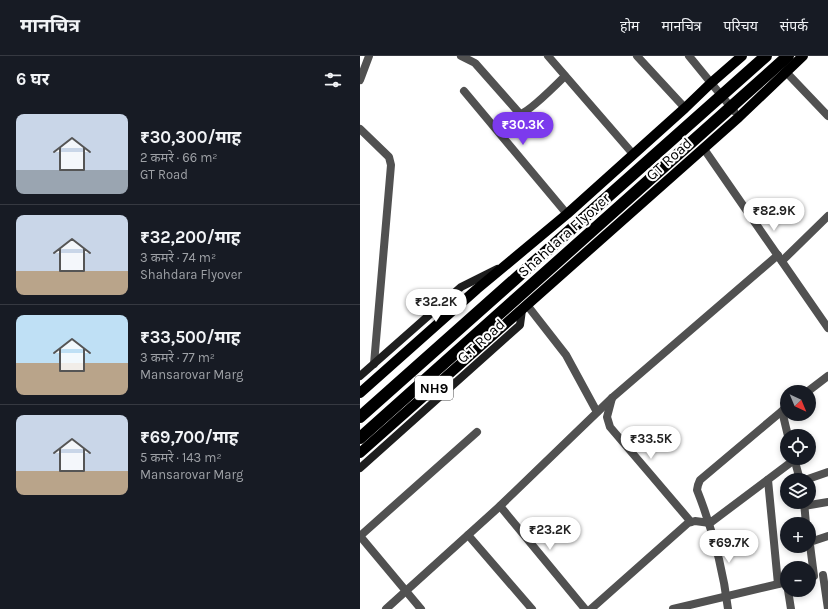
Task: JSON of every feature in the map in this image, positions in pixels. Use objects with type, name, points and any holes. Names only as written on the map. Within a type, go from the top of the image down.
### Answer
[{"type":"highway","name":"Shahdara Flyover","points":[[360,417],[766,56]]},
{"type":"highway","name":"Shahdara Flyover","points":[[360,438],[788,56]]},
{"type":"main road","name":"GT Road","points":[[507,264],[567,214],[742,56]]},
{"type":"main road","name":"GT Road","points":[[553,282],[739,117],[803,56]]},
{"type":"main road","points":[[360,376],[461,287],[507,264]]},
{"type":"main road","name":"Shahdara Flyover","points":[[360,392],[507,264]]},
{"type":"main road","name":"Shahdara Flyover","points":[[360,453],[553,282]]},
{"type":"main road","name":"G.T Road","points":[[360,468],[520,325],[525,308]]},
{"type":"street","points":[[360,80],[368,56]]},
{"type":"street","points":[[461,56],[475,63],[520,114],[530,108],[565,76]]},
{"type":"street","points":[[548,56],[633,154]]},
{"type":"street","points":[[637,56],[685,108]]},
{"type":"street","points":[[689,56],[739,117]]},
{"type":"street","points":[[786,72],[828,116]]},
{"type":"street","points":[[464,91],[567,214]]},
{"type":"street","points":[[360,129],[389,157],[391,165],[374,364]]},
{"type":"street","points":[[704,148],[828,328]]},
{"type":"street","points":[[386,609],[500,506],[612,397],[780,258],[828,216]]},
{"type":"street","points":[[525,308],[566,356],[597,412]]},
{"type":"street","points":[[816,385],[828,376]]},
{"type":"street","points":[[612,397],[607,418],[610,427],[691,522]]},
{"type":"street","points":[[728,609],[710,523],[697,490],[698,485],[700,480],[780,413]]},
{"type":"street","points":[[421,609],[360,536],[477,432]]},
{"type":"street","points":[[591,609],[691,522],[710,523],[787,465]]},
{"type":"street","points":[[816,476],[828,472]]},
{"type":"street","points":[[673,609],[778,584],[768,480]]},
{"type":"street","points":[[816,503],[828,502]]},
{"type":"street","points":[[500,506],[585,609]]},
{"type":"street","points":[[468,535],[532,609]]},
{"type":"street","points":[[816,539],[828,536]]},
{"type":"street","points":[[816,576],[826,574],[828,609]]},
{"type":"street","points":[[789,597],[791,609]]}]
